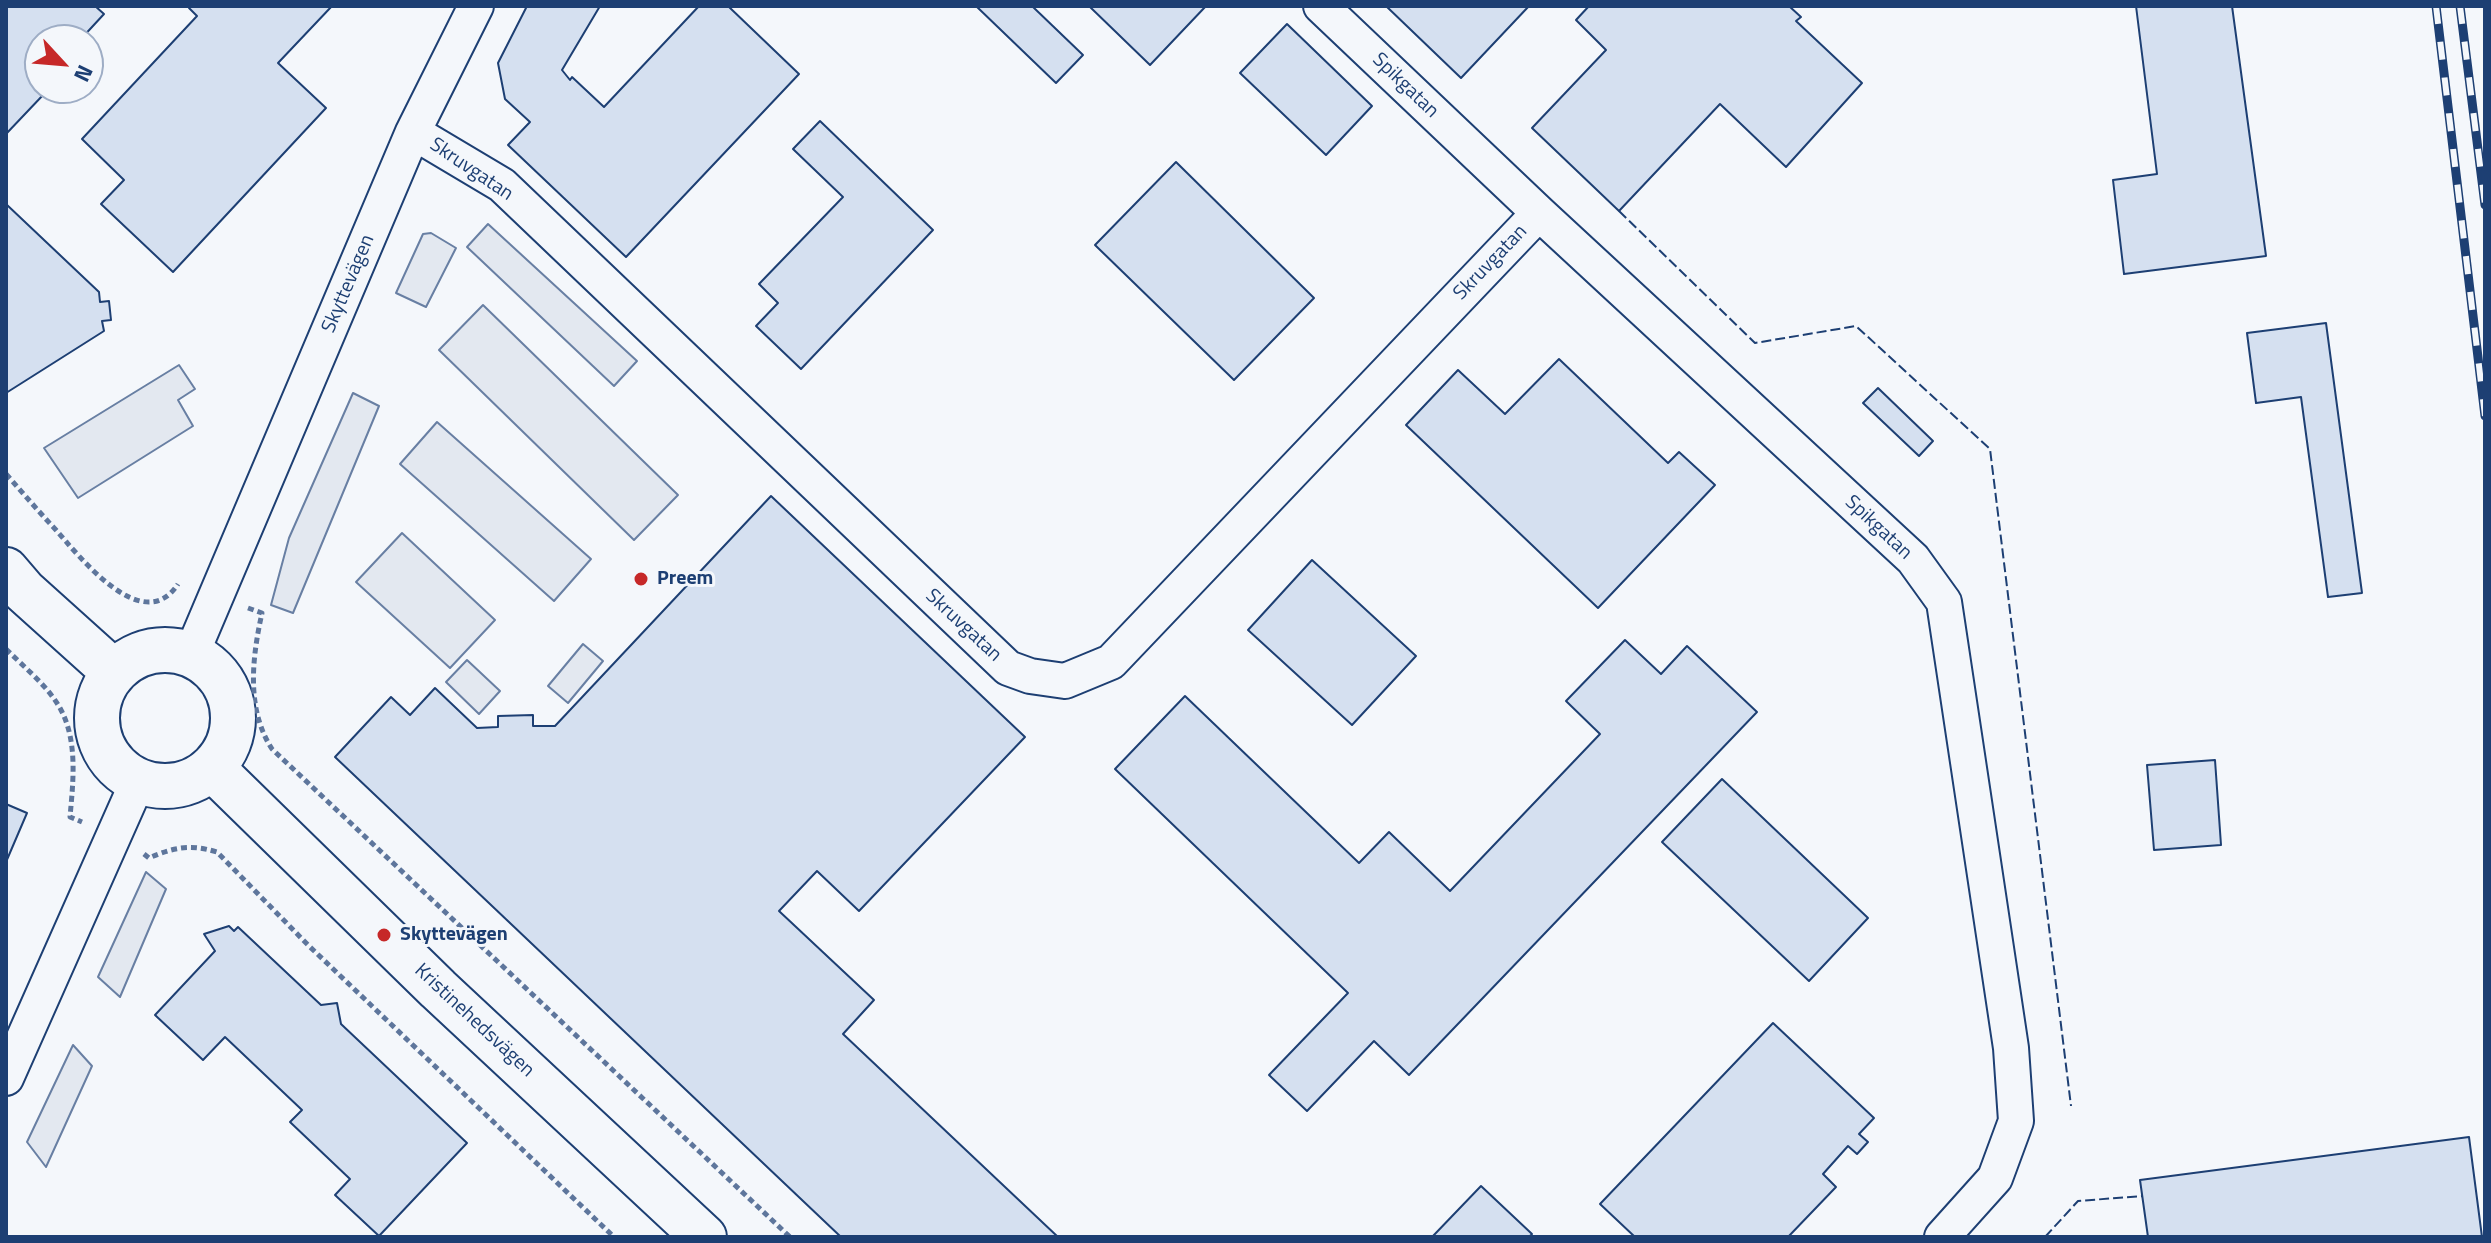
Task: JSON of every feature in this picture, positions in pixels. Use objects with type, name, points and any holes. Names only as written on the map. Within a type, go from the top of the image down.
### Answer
[{"type":"street","name":"Skyttevägen","points":[[191,655],[413,132],[476,6]]},
{"type":"street","name":"Spikgatan","points":[[1321,6],[1539,213],[1913,559],[1944,602],[2011,1048],[2016,1121],[1995,1178],[1942,1237]]},
{"type":"street","name":"Skruvgatan","points":[[413,132],[502,185],[1008,668],[1030,676],[1065,681],[1111,662],[1539,213]]},
{"type":"street","points":[[6,570],[34,601],[114,672]]},
{"type":"street","points":[[156,650],[191,655],[207,664],[229,692],[233,728],[228,746],[212,768],[196,779],[177,786],[157,786],[138,781],[114,764],[99,738],[97,718],[100,698],[114,672],[136,656],[156,650]]},
{"type":"street","name":"Kristinehedsvägen","points":[[212,768],[438,989],[704,1237]]},
{"type":"street","points":[[6,1078],[138,781]]},
{"type":"path","points":[[6,474],[95,574],[114,590],[137,600],[156,600],[173,593],[184,576],[215,597],[262,613],[256,649],[255,707],[260,730],[272,749],[790,1237]]},
{"type":"path","points":[[6,649],[45,688],[62,711],[74,765],[70,817],[112,835],[149,858],[174,847],[198,846],[217,852],[308,945],[614,1237]]},
{"type":"shaded area","points":[[488,224],[637,361],[614,386],[467,247]]},
{"type":"shaded area","points":[[431,233],[456,248],[426,307],[396,293],[423,234]]},
{"type":"shaded area","points":[[483,305],[678,495],[634,540],[439,350]]},
{"type":"shaded area","points":[[179,365],[195,389],[178,400],[193,426],[78,498],[44,448]]},
{"type":"shaded area","points":[[353,393],[379,406],[293,613],[271,605],[289,538]]},
{"type":"shaded area","points":[[437,422],[591,559],[554,601],[400,464]]},
{"type":"shaded area","points":[[402,533],[495,620],[450,668],[356,582]]},
{"type":"shaded area","points":[[583,644],[603,661],[568,703],[548,686]]},
{"type":"shaded area","points":[[467,660],[500,691],[479,714],[446,682]]},
{"type":"shaded area","points":[[146,872],[166,889],[120,997],[98,977]]},
{"type":"shaded area","points":[[73,1045],[92,1066],[46,1167],[27,1142]]},
{"type":"building","points":[[6,6],[95,6],[104,14],[95,24],[24,24],[24,104],[34,104],[6,134]]},
{"type":"building","points":[[190,6],[332,6],[278,63],[326,108],[173,272],[101,204],[124,180],[82,139],[197,16]]},
{"type":"building","points":[[527,6],[600,6],[562,70],[604,107],[699,6],[728,6],[799,74],[626,257],[508,145],[530,122],[505,99],[498,63]]},
{"type":"building","points":[[976,6],[1032,6],[1083,55],[1056,83]]},
{"type":"building","points":[[1089,6],[1206,6],[1150,65]]},
{"type":"building","points":[[1386,6],[1529,6],[1461,78]]},
{"type":"building","points":[[1589,6],[1789,6],[1801,17],[1796,21],[1862,83],[1786,167],[1720,104],[1619,211],[1532,128],[1606,50],[1576,20]]},
{"type":"building","points":[[2136,6],[2232,6],[2266,256],[2124,274],[2113,180],[2157,174]]},
{"type":"building","points":[[1287,24],[1372,106],[1326,155],[1240,73]]},
{"type":"building","points":[[820,121],[933,230],[801,369],[756,326],[778,303],[759,284],[843,197],[793,149]]},
{"type":"building","points":[[1176,162],[1314,298],[1234,380],[1095,245]]},
{"type":"building","points":[[6,204],[99,292],[100,302],[109,301],[111,320],[102,321],[104,331],[6,393]]},
{"type":"building","points":[[2326,323],[2362,593],[2328,597],[2301,397],[2256,403],[2247,333]]},
{"type":"building","points":[[1559,359],[1668,463],[1679,452],[1715,485],[1598,608],[1406,425],[1458,370],[1505,414]]},
{"type":"building","points":[[1878,388],[1933,441],[1919,456],[1863,403]]},
{"type":"building","points":[[771,496],[1025,737],[859,911],[817,871],[779,911],[874,1000],[843,1034],[1058,1237],[841,1237],[335,757],[391,697],[410,715],[435,688],[477,728],[498,727],[498,716],[533,715],[533,726],[555,726]]},
{"type":"building","points":[[1312,560],[1416,656],[1352,725],[1248,630]]},
{"type":"building","points":[[1625,640],[1661,674],[1687,646],[1757,712],[1409,1075],[1374,1041],[1307,1111],[1269,1075],[1348,993],[1115,769],[1185,696],[1359,863],[1389,832],[1450,891],[1600,734],[1566,701]]},
{"type":"building","points":[[2215,760],[2221,845],[2154,850],[2147,765]]},
{"type":"building","points":[[1722,779],[1868,918],[1809,981],[1662,842]]},
{"type":"building","points":[[6,804],[27,813],[6,862]]},
{"type":"building","points":[[229,926],[234,931],[238,927],[321,1005],[337,1003],[341,1024],[467,1143],[379,1236],[335,1195],[350,1179],[290,1122],[302,1110],[225,1037],[203,1060],[155,1015],[215,951],[204,934]]},
{"type":"building","points":[[1773,1023],[1874,1118],[1859,1134],[1868,1142],[1857,1154],[1848,1146],[1823,1174],[1836,1187],[1788,1237],[1635,1237],[1600,1204]]},
{"type":"building","points":[[2469,1137],[2482,1237],[2148,1237],[2140,1180]]},
{"type":"building","points":[[1481,1186],[1532,1234],[1529,1237],[1433,1236]]},
{"type":"railway","points":[[2436,6],[2485,416]]},
{"type":"railway","points":[[2460,6],[2485,205]]},
{"type":"fence","points":[[1619,211],[1755,343],[1856,326],[1990,449],[2071,1106]]},
{"type":"fence","points":[[2045,1237],[2078,1201],[2143,1196]]},
{"type":"place","name":"Preem","points":[[641,579]]},
{"type":"place","name":"Skyttevägen","points":[[384,935]]}]
